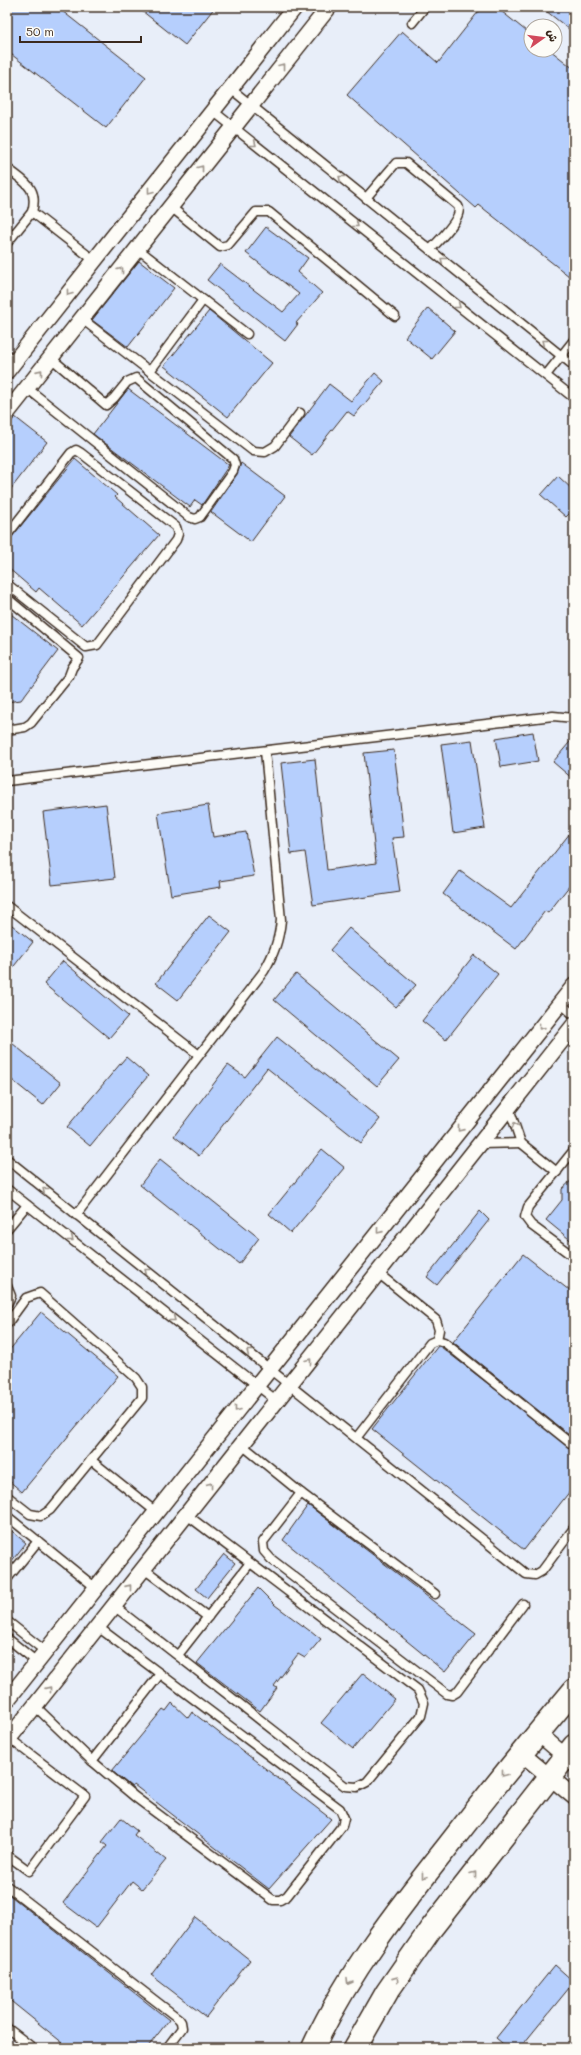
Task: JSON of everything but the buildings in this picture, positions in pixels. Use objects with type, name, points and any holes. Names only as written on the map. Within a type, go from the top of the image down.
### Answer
[{"type":"street","points":[[7,371],[296,7]]},
{"type":"street","points":[[7,414],[329,7]]},
{"type":"street","points":[[7,1700],[573,988]]},
{"type":"street","points":[[8,1740],[574,1025]]},
{"type":"street","points":[[313,2048],[357,1970],[401,1905],[521,1753],[574,1690]]},
{"type":"street","points":[[354,2048],[387,1992],[430,1930],[550,1777],[571,1756],[538,1733]]},
{"type":"street","points":[[521,1753],[574,1797]]},
{"type":"lane","points":[[412,23],[426,7]]},
{"type":"lane","points":[[230,89],[574,366]]},
{"type":"lane","points":[[213,111],[574,398]]},
{"type":"lane","points":[[366,198],[396,163],[406,163],[460,209],[458,217],[430,250]]},
{"type":"lane","points":[[7,168],[31,187],[35,200],[32,212],[7,243]]},
{"type":"lane","points":[[170,207],[220,247],[228,245],[256,212],[268,212],[394,316]]},
{"type":"lane","points":[[32,212],[94,261]]},
{"type":"lane","points":[[138,249],[247,334]]},
{"type":"lane","points":[[150,371],[203,300]]},
{"type":"lane","points":[[82,319],[253,451],[265,452],[275,446],[300,413]]},
{"type":"lane","points":[[546,375],[574,340]]},
{"type":"lane","points":[[27,388],[189,517],[195,519],[200,517],[233,471],[235,465],[233,459],[136,378],[126,382],[114,398],[106,405],[51,358]]},
{"type":"lane","points":[[7,535],[71,453],[76,450],[81,452],[176,528],[178,534],[176,540],[97,645],[92,647],[86,647],[7,584]]},
{"type":"lane","points":[[7,598],[79,658],[72,668],[69,676],[31,723],[25,727],[7,730]]},
{"type":"lane","points":[[7,781],[553,716],[574,718]]},
{"type":"lane","points":[[76,1215],[264,971],[274,955],[279,938],[281,920],[265,751]]},
{"type":"lane","points":[[7,906],[199,1055]]},
{"type":"lane","points":[[560,1004],[574,1014]]},
{"type":"lane","points":[[509,1108],[521,1143],[556,1172]]},
{"type":"lane","points":[[480,1144],[521,1143]]},
{"type":"lane","points":[[574,1150],[528,1207],[525,1217],[531,1224],[574,1257]]},
{"type":"lane","points":[[7,1159],[526,1574],[534,1575],[542,1571],[574,1528]]},
{"type":"lane","points":[[7,1189],[277,1401]]},
{"type":"lane","points":[[7,1229],[27,1205]]},
{"type":"lane","points":[[378,1273],[436,1320],[439,1330],[437,1340]]},
{"type":"lane","points":[[7,1286],[11,1296],[7,1304]]},
{"type":"lane","points":[[7,1324],[26,1298],[40,1293],[136,1378],[142,1387],[142,1398],[50,1510],[41,1516],[30,1514],[7,1496]]},
{"type":"lane","points":[[356,1437],[430,1343],[437,1340],[444,1342],[574,1446]]},
{"type":"lane","points":[[242,1445],[435,1594]]},
{"type":"lane","points":[[91,1460],[156,1512]]},
{"type":"lane","points":[[301,1492],[263,1542],[264,1551],[271,1559],[447,1694],[452,1695],[457,1692],[523,1604]]},
{"type":"lane","points":[[114,1606],[340,1783],[351,1787],[357,1787],[367,1782],[421,1716],[424,1703],[418,1690],[187,1515]]},
{"type":"lane","points":[[7,1516],[96,1588]]},
{"type":"lane","points":[[7,1579],[38,1541]]},
{"type":"lane","points":[[178,1656],[250,1563]]},
{"type":"lane","points":[[144,1569],[208,1617]]},
{"type":"lane","points":[[7,1621],[41,1657]]},
{"type":"lane","points":[[35,1706],[92,1761],[135,1797],[273,1900],[280,1900],[287,1896],[342,1826],[344,1818],[340,1809],[98,1627]]},
{"type":"lane","points":[[7,1638],[41,1657]]},
{"type":"lane","points":[[92,1761],[160,1674]]},
{"type":"lane","points":[[7,1855],[28,1871],[85,1796],[8,1740]]},
{"type":"lane","points":[[7,1886],[179,2019],[182,2028],[167,2048]]},
{"type":"lane","points":[[7,2028],[33,2048]]}]
